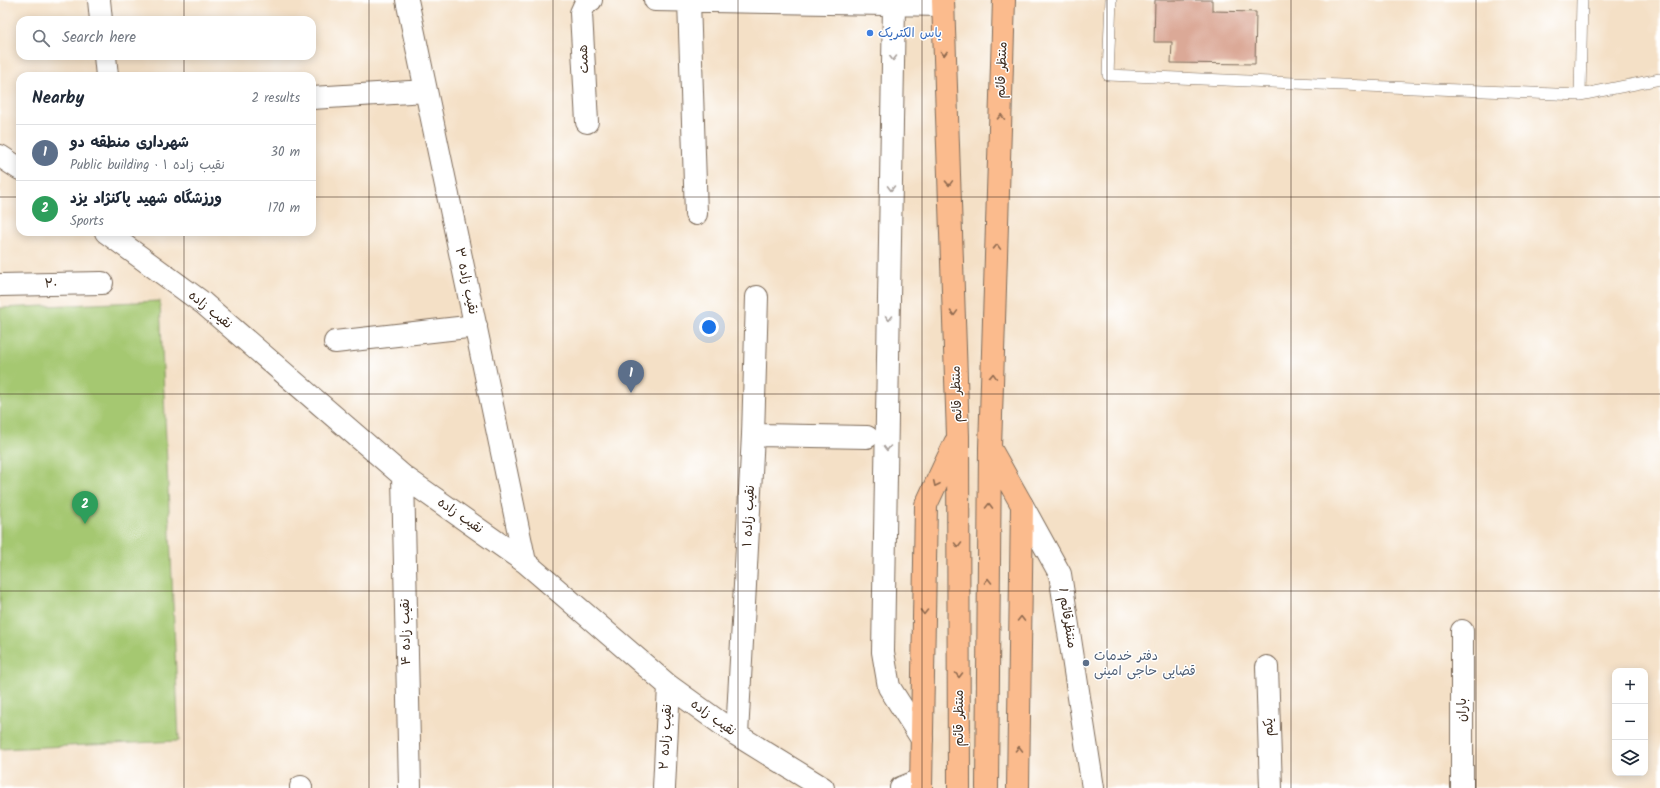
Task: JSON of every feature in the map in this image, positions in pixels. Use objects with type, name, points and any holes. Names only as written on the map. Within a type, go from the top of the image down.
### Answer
[{"type":"main road","name":"منتظر قائم","points":[[987,788],[990,448],[1004,0]]},
{"type":"main road","name":"منتظر قائم","points":[[943,3],[958,436],[959,788]]},
{"type":"main road","points":[[914,785],[922,738],[926,505],[958,436]]},
{"type":"main road","points":[[990,448],[1022,504],[1018,788]]},
{"type":"street","points":[[99,0],[101,16]]},
{"type":"street","name":"نقیب زاده ۳","points":[[407,0],[525,562]]},
{"type":"street","name":"همت","points":[[587,122],[582,13],[586,2],[591,0]]},
{"type":"street","points":[[654,0],[894,5],[943,3]]},
{"type":"street","points":[[689,1],[696,214]]},
{"type":"street","points":[[894,5],[883,652],[889,687],[922,738]]},
{"type":"street","points":[[105,60],[107,72]]},
{"type":"street","points":[[316,98],[426,91]]},
{"type":"street","points":[[0,156],[16,166]]},
{"type":"street","name":"نقیب زاده","points":[[123,238],[203,303],[403,476],[525,562],[669,686],[737,735],[823,788]]},
{"type":"street","name":"۲۰","points":[[0,285],[102,283]]},
{"type":"street","name":"نقیب زاده ۱","points":[[737,735],[753,435],[757,297]]},
{"type":"street","points":[[335,342],[476,326]]},
{"type":"street","points":[[753,435],[867,437]]},
{"type":"street","name":"نقیب زاده ۴","points":[[403,476],[410,788]]},
{"type":"street","name":"منتظرقائم 1","points":[[1022,504],[1060,574],[1094,788]]},
{"type":"street","name":"باران","points":[[1462,631],[1462,788]]},
{"type":"street","name":"یکم","points":[[1267,667],[1271,788]]},
{"type":"street","name":"نقیب زاده ۲","points":[[664,788],[669,686]]},
{"type":"lane","points":[[1111,0],[1108,75],[1580,95],[1660,79]]},
{"type":"lane","points":[[1580,95],[1582,0]]},
{"type":"green space","points":[[160,301],[179,741],[0,749],[0,308]]},
{"type":"building","points":[[1155,0],[1212,0],[1212,11],[1256,12],[1255,64],[1171,63],[1172,42],[1154,42]]},
{"type":"place","name":"یاس الکتریک","points":[[870,33]]},
{"type":"place","name":"شهرداری منطقه دو","points":[[631,393]]},
{"type":"place","name":"ورزشگاه شهید پاکنژاد یزد","points":[[85,524]]},
{"type":"place","name":"دفتر خدمات قضایی حاجی امینی","points":[[1086,663]]}]
